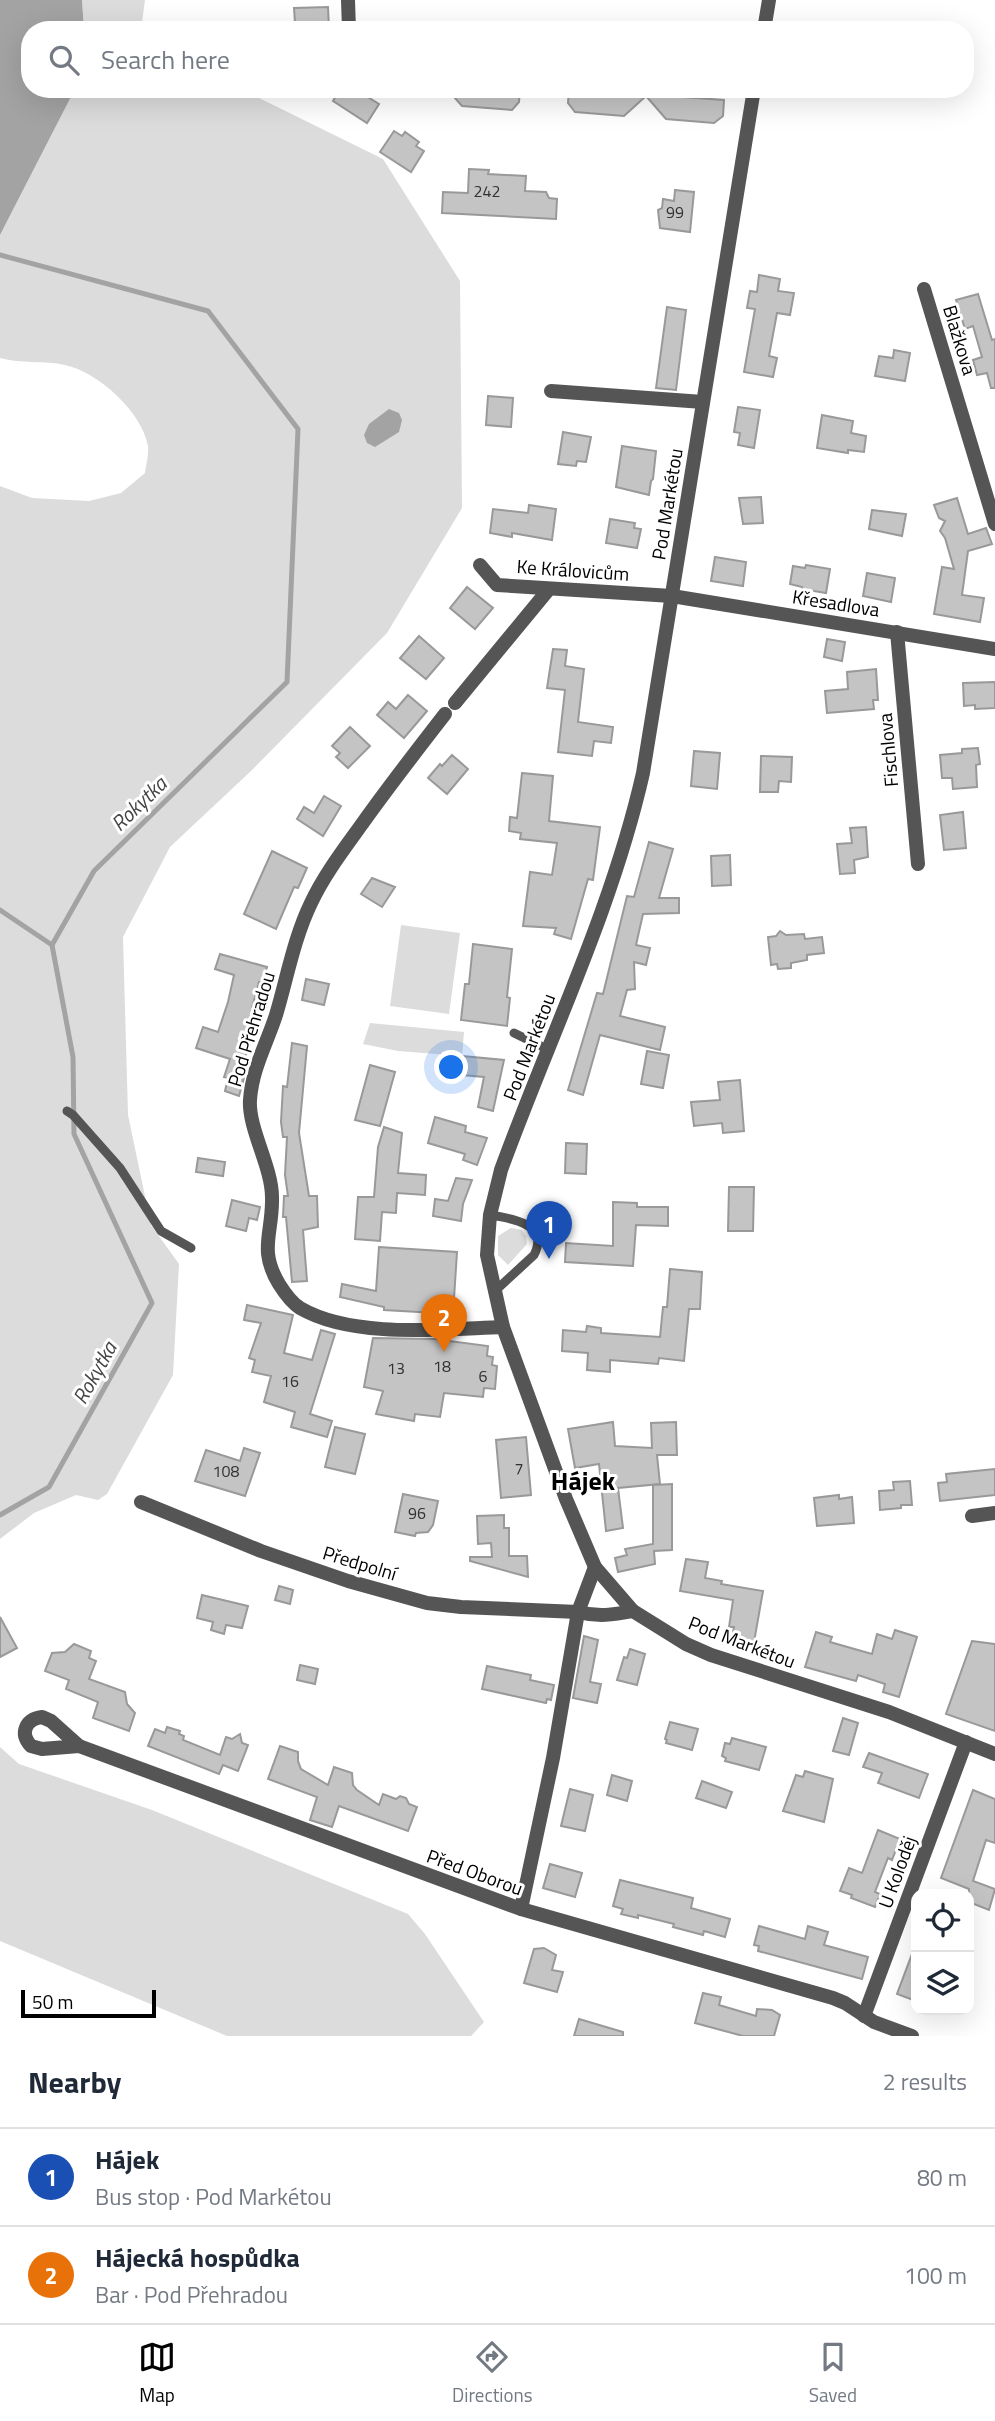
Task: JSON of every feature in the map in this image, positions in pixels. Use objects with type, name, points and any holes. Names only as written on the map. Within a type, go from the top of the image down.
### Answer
[{"type":"street","points":[[348,0],[349,21]]},
{"type":"street","points":[[766,21],[769,0]]},
{"type":"street","name":"Pod Markétou","points":[[753,98],[643,773],[634,812],[610,888],[501,1170],[490,1215],[487,1255],[503,1327],[566,1499],[594,1567],[633,1611],[686,1644],[711,1655],[889,1712],[995,1754]]},
{"type":"street","name":"Blažkova","points":[[924,289],[995,524]]},
{"type":"street","points":[[551,391],[703,402]]},
{"type":"street","name":"Ke Královicům","points":[[480,565],[497,585],[671,596]]},
{"type":"street","name":"Pod Přehradou","points":[[503,1327],[408,1330],[374,1328],[317,1316],[297,1306],[282,1289],[267,1259],[272,1195],[262,1150],[250,1116],[250,1101],[256,1068],[276,1016],[311,903],[339,856],[450,708],[549,589]]},
{"type":"street","name":"Křesadlova","points":[[671,596],[995,649]]},
{"type":"street","name":"Fischlova","points":[[897,632],[918,864]]},
{"type":"street","name":"Předpolní","points":[[141,1502],[261,1551],[348,1581],[427,1603],[608,1616],[633,1611]]},
{"type":"street","points":[[972,1516],[995,1513]]},
{"type":"street","points":[[521,1909],[553,1758],[578,1612],[594,1567]]},
{"type":"street","name":"U Koloděj","points":[[864,2016],[966,1742]]},
{"type":"street","name":"Před Oborou","points":[[79,1746],[521,1909],[833,1998],[885,2027],[912,2036]]},
{"type":"lane","points":[[514,1033],[549,1050]]},
{"type":"lane","points":[[67,1111],[74,1115],[120,1168],[161,1231],[191,1248]]},
{"type":"lane","points":[[490,1215],[517,1219],[528,1225],[538,1239],[538,1248],[534,1255],[495,1291]]},
{"type":"shaded area","points":[[0,0],[82,0],[83,21],[21,21],[21,98],[70,98],[0,235]]},
{"type":"shaded area","points":[[82,0],[145,0],[142,21],[83,21]]},
{"type":"shaded area","points":[[70,98],[259,98],[383,159],[460,281],[462,508],[387,633],[251,771],[170,847],[123,937],[128,1115],[151,1225],[179,1264],[173,1375],[107,1494],[98,1500],[76,1495],[34,1513],[0,1539],[0,486],[32,498],[89,501],[121,493],[145,473],[148,446],[144,433],[128,407],[117,395],[91,376],[65,365],[0,358],[0,235]]},
{"type":"shaded area","points":[[389,409],[399,413],[402,420],[399,432],[375,447],[367,443],[364,435],[369,424]]},
{"type":"shaded area","points":[[401,925],[460,933],[449,1014],[390,1006]]},
{"type":"shaded area","points":[[370,1023],[464,1032],[462,1056],[398,1051],[363,1044]]},
{"type":"shaded area","points":[[511,1228],[522,1230],[527,1244],[508,1265],[498,1255],[498,1236]]},
{"type":"shaded area","points":[[0,1747],[19,1764],[152,1810],[408,1914],[425,1934],[484,2022],[471,2036],[227,2036],[0,1941]]},
{"type":"building","points":[[328,7],[329,21],[295,21],[294,8]]},
{"type":"building","points":[[335,98],[369,98],[379,104],[367,123],[333,101]]},
{"type":"building","points":[[455,98],[519,98],[512,110],[462,106]]},
{"type":"building","points":[[568,98],[644,98],[624,116],[575,112],[568,103]]},
{"type":"building","points":[[648,98],[724,100],[723,116],[714,123],[666,119]]},
{"type":"building","points":[[394,131],[402,136],[405,132],[419,142],[416,146],[424,151],[411,172],[380,152]]},
{"type":"building","points":[[469,169],[489,170],[488,174],[526,176],[525,191],[546,192],[549,198],[557,199],[556,219],[442,213],[443,192],[468,193]]},
{"type":"building","points":[[675,190],[694,192],[690,232],[660,228],[658,210],[662,208],[663,199],[674,201]]},
{"type":"building","points":[[759,275],[780,279],[778,291],[794,293],[790,315],[777,313],[769,356],[777,358],[773,377],[744,372],[755,309],[747,308],[750,291],[757,292]]},
{"type":"building","points":[[978,294],[992,340],[995,339],[995,388],[991,388],[987,373],[977,375],[973,360],[982,357],[973,326],[965,329],[956,300]]},
{"type":"building","points":[[667,307],[686,310],[676,390],[656,388]]},
{"type":"building","points":[[894,350],[910,353],[905,381],[875,376],[879,356],[893,358]]},
{"type":"building","points":[[488,396],[513,398],[511,427],[486,425]]},
{"type":"building","points":[[738,407],[760,410],[754,448],[738,445],[740,433],[734,432]]},
{"type":"building","points":[[822,415],[853,421],[851,433],[866,436],[864,452],[848,450],[848,453],[817,448]]},
{"type":"building","points":[[563,432],[591,437],[586,462],[577,461],[576,466],[558,464]]},
{"type":"building","points":[[622,446],[656,451],[649,495],[616,487]]},
{"type":"building","points":[[761,497],[763,523],[743,524],[739,498]]},
{"type":"building","points":[[957,498],[968,534],[986,528],[992,544],[968,551],[962,595],[984,598],[980,622],[934,614],[942,567],[954,569],[945,538],[940,531],[945,521],[939,518],[934,505]]},
{"type":"building","points":[[529,505],[556,509],[552,540],[512,533],[512,537],[490,533],[493,509],[528,513]]},
{"type":"building","points":[[872,510],[906,514],[902,536],[869,529]]},
{"type":"building","points":[[610,519],[635,523],[634,528],[641,529],[637,548],[606,543]]},
{"type":"building","points":[[715,557],[746,562],[743,586],[711,581]]},
{"type":"building","points":[[806,565],[830,569],[826,593],[790,584],[793,566],[805,568]]},
{"type":"building","points":[[867,573],[895,578],[891,602],[863,596]]},
{"type":"building","points":[[467,587],[493,608],[475,629],[450,608]]},
{"type":"building","points":[[419,636],[444,658],[426,679],[400,658]]},
{"type":"building","points":[[827,639],[845,642],[842,661],[824,657]]},
{"type":"building","points":[[553,649],[567,650],[565,666],[584,669],[578,722],[613,727],[611,743],[594,741],[592,756],[558,752],[565,690],[547,688]]},
{"type":"building","points":[[876,669],[878,700],[873,700],[874,709],[827,713],[825,691],[848,689],[847,672]]},
{"type":"building","points":[[995,682],[995,708],[975,709],[975,705],[964,706],[963,683]]},
{"type":"building","points":[[408,695],[427,711],[404,738],[377,715],[388,702],[396,709]]},
{"type":"building","points":[[350,727],[370,746],[348,768],[336,757],[340,753],[332,746]]},
{"type":"building","points":[[978,748],[980,764],[976,765],[977,787],[953,789],[952,778],[942,778],[940,755]]},
{"type":"building","points":[[694,751],[720,753],[717,789],[691,786]]},
{"type":"building","points":[[452,755],[468,769],[447,794],[428,778]]},
{"type":"building","points":[[761,756],[792,757],[791,782],[779,781],[778,792],[760,792]]},
{"type":"building","points":[[522,773],[553,776],[549,821],[600,827],[593,880],[588,879],[571,939],[554,934],[556,928],[523,926],[530,872],[552,875],[557,843],[520,839],[521,833],[509,831],[510,817],[517,818]]},
{"type":"building","points":[[324,796],[341,806],[323,836],[297,819],[304,807],[314,813]]},
{"type":"building","points":[[963,812],[966,848],[944,850],[940,815]]},
{"type":"building","points":[[866,827],[868,857],[854,860],[855,873],[840,874],[837,844],[852,843],[850,828]]},
{"type":"building","points":[[649,842],[673,849],[659,898],[679,898],[679,913],[643,914],[636,945],[650,948],[646,965],[634,962],[635,989],[627,990],[620,1016],[665,1027],[660,1050],[600,1035],[583,1095],[568,1090],[597,993],[603,994],[627,896],[634,897]]},
{"type":"building","points":[[272,851],[307,868],[298,888],[294,887],[276,929],[244,914]]},
{"type":"building","points":[[730,855],[731,885],[712,886],[711,856]]},
{"type":"building","points":[[372,878],[395,887],[382,907],[361,894]]},
{"type":"building","points":[[780,931],[786,935],[804,934],[805,939],[822,937],[824,953],[807,955],[807,960],[791,963],[791,968],[778,969],[777,964],[771,965],[768,937],[776,936]]},
{"type":"building","points":[[473,944],[512,949],[507,1026],[461,1020],[465,984],[469,984]]},
{"type":"building","points":[[220,954],[267,967],[262,983],[259,982],[252,1008],[254,1009],[249,1023],[256,1025],[240,1073],[245,1074],[239,1096],[225,1091],[228,1078],[224,1077],[230,1059],[196,1048],[203,1027],[218,1032],[228,1002],[234,975],[215,969]]},
{"type":"building","points":[[306,979],[329,984],[324,1005],[302,1000]]},
{"type":"building","points":[[292,1043],[307,1046],[299,1133],[309,1196],[317,1196],[318,1227],[303,1230],[307,1281],[292,1282],[286,1217],[283,1217],[284,1196],[288,1196],[285,1175],[287,1137],[283,1137],[281,1122],[283,1086],[287,1087]]},
{"type":"building","points":[[647,1051],[669,1055],[663,1088],[641,1084]]},
{"type":"building","points":[[441,1054],[504,1060],[493,1111],[478,1107],[484,1077],[439,1073]]},
{"type":"building","points":[[370,1065],[395,1072],[380,1126],[355,1120]]},
{"type":"building","points":[[740,1080],[744,1131],[723,1133],[722,1123],[694,1126],[691,1102],[720,1100],[718,1082]]},
{"type":"building","points":[[435,1117],[466,1126],[465,1132],[487,1138],[477,1165],[463,1160],[465,1154],[428,1143]]},
{"type":"building","points":[[384,1127],[402,1133],[398,1173],[426,1175],[425,1195],[397,1193],[396,1213],[382,1212],[380,1241],[355,1239],[358,1197],[374,1197],[378,1147]]},
{"type":"building","points":[[566,1143],[587,1144],[586,1174],[565,1173]]},
{"type":"building","points":[[198,1158],[225,1162],[223,1176],[196,1172]]},
{"type":"building","points":[[456,1178],[472,1180],[463,1204],[461,1221],[433,1216],[435,1199],[448,1201]]},
{"type":"building","points":[[729,1187],[754,1187],[753,1231],[728,1231]]},
{"type":"building","points":[[232,1200],[260,1207],[257,1220],[249,1218],[246,1231],[226,1226]]},
{"type":"building","points":[[613,1202],[637,1203],[637,1207],[668,1207],[668,1226],[636,1225],[633,1266],[565,1262],[566,1243],[613,1246]]},
{"type":"building","points":[[379,1247],[457,1252],[453,1314],[384,1310],[384,1307],[340,1297],[342,1284],[376,1291]]},
{"type":"building","points":[[670,1269],[702,1272],[700,1309],[689,1309],[684,1361],[659,1358],[658,1364],[610,1360],[610,1372],[587,1370],[588,1353],[562,1351],[563,1330],[586,1332],[587,1326],[601,1328],[601,1333],[660,1337],[663,1307],[667,1307]]},
{"type":"building","points":[[247,1305],[293,1315],[284,1353],[312,1360],[321,1330],[335,1334],[310,1414],[332,1421],[327,1437],[291,1427],[295,1412],[264,1402],[271,1376],[252,1372],[255,1360],[249,1358],[261,1323],[244,1320]]},
{"type":"building","points":[[373,1338],[434,1339],[488,1346],[487,1356],[493,1357],[492,1365],[497,1366],[495,1389],[484,1388],[483,1397],[444,1393],[440,1417],[415,1414],[414,1421],[376,1414],[383,1391],[364,1387]]},
{"type":"building","points":[[613,1422],[615,1446],[652,1448],[651,1423],[676,1422],[677,1455],[657,1455],[660,1484],[618,1488],[623,1528],[606,1531],[599,1464],[575,1468],[568,1429]]},
{"type":"building","points":[[335,1427],[365,1434],[355,1474],[325,1467]]},
{"type":"building","points":[[526,1437],[531,1495],[501,1498],[496,1440]]},
{"type":"building","points":[[244,1448],[260,1453],[245,1496],[195,1481],[206,1450],[240,1461]]},
{"type":"building","points":[[995,1469],[995,1495],[940,1501],[938,1483],[947,1482],[946,1474]]},
{"type":"building","points":[[910,1481],[912,1505],[880,1510],[879,1491],[894,1490],[893,1482]]},
{"type":"building","points":[[672,1484],[672,1550],[654,1551],[655,1564],[618,1572],[615,1558],[627,1555],[625,1549],[653,1544],[653,1485]]},
{"type":"building","points":[[403,1494],[438,1501],[433,1525],[428,1532],[416,1533],[415,1536],[395,1532]]},
{"type":"building","points":[[839,1495],[839,1499],[852,1497],[854,1523],[817,1526],[814,1498]]},
{"type":"building","points":[[504,1515],[504,1528],[509,1528],[509,1556],[527,1556],[528,1577],[470,1561],[470,1557],[492,1557],[491,1543],[478,1544],[477,1516]]},
{"type":"building","points":[[686,1559],[708,1562],[705,1578],[722,1581],[721,1584],[763,1591],[753,1648],[737,1646],[738,1638],[732,1637],[734,1627],[729,1627],[733,1600],[680,1591]]},
{"type":"building","points":[[279,1586],[293,1590],[290,1604],[275,1600]]},
{"type":"building","points":[[202,1595],[248,1606],[242,1628],[226,1625],[224,1634],[211,1630],[213,1622],[197,1618]]},
{"type":"building","points":[[0,1617],[17,1648],[0,1657]]},
{"type":"building","points":[[895,1630],[917,1637],[899,1697],[883,1692],[885,1684],[858,1675],[856,1681],[805,1667],[816,1632],[832,1637],[830,1642],[872,1654],[877,1634],[892,1639]]},
{"type":"building","points":[[584,1636],[598,1640],[590,1682],[601,1684],[597,1703],[573,1698]]},
{"type":"building","points":[[972,1641],[995,1644],[995,1731],[946,1714]]},
{"type":"building","points":[[74,1644],[91,1651],[89,1658],[96,1661],[89,1679],[125,1692],[127,1704],[135,1713],[129,1731],[93,1718],[98,1702],[66,1689],[69,1680],[45,1671],[52,1653],[65,1652]]},
{"type":"building","points":[[630,1649],[645,1654],[637,1685],[617,1680],[624,1657],[627,1658]]},
{"type":"building","points":[[300,1665],[318,1669],[315,1684],[297,1680]]},
{"type":"building","points":[[487,1666],[531,1675],[530,1680],[554,1685],[551,1700],[547,1699],[546,1703],[482,1689]]},
{"type":"building","points":[[843,1718],[858,1723],[849,1755],[833,1751]]},
{"type":"building","points":[[670,1722],[698,1729],[692,1750],[666,1743]]},
{"type":"building","points":[[167,1727],[180,1731],[179,1734],[184,1736],[183,1740],[220,1755],[226,1737],[232,1739],[240,1734],[242,1743],[248,1745],[238,1771],[223,1765],[219,1774],[148,1746],[155,1729],[165,1733]]},
{"type":"building","points":[[732,1738],[766,1747],[759,1770],[725,1761],[726,1758],[722,1756],[725,1743],[730,1744]]},
{"type":"building","points":[[280,1746],[298,1752],[301,1769],[328,1785],[334,1767],[352,1773],[353,1785],[357,1790],[379,1805],[383,1794],[396,1799],[400,1796],[406,1798],[409,1804],[417,1807],[408,1831],[339,1806],[332,1827],[310,1820],[317,1797],[268,1779]]},
{"type":"building","points":[[869,1753],[928,1774],[919,1798],[878,1783],[882,1773],[863,1767]]},
{"type":"building","points":[[805,1771],[833,1779],[824,1822],[783,1811],[796,1775],[803,1777]]},
{"type":"building","points":[[612,1775],[632,1781],[627,1801],[607,1795]]},
{"type":"building","points":[[702,1781],[732,1792],[726,1808],[696,1798]]},
{"type":"building","points":[[570,1789],[593,1795],[585,1831],[561,1826]]},
{"type":"building","points":[[973,1790],[995,1799],[995,1843],[986,1840],[973,1881],[995,1889],[989,1910],[974,1904],[974,1889],[941,1878]]},
{"type":"building","points":[[878,1830],[900,1839],[892,1860],[888,1858],[875,1892],[880,1894],[875,1907],[840,1891],[849,1868],[862,1873]]},
{"type":"building","points":[[550,1864],[582,1873],[575,1897],[543,1888]]},
{"type":"building","points":[[620,1880],[693,1898],[691,1908],[730,1919],[725,1937],[704,1931],[703,1935],[673,1927],[674,1924],[638,1915],[638,1918],[621,1914],[623,1909],[613,1906]]},
{"type":"building","points":[[759,1926],[805,1939],[808,1926],[828,1932],[824,1945],[868,1957],[862,1979],[758,1951],[759,1946],[754,1945]]},
{"type":"building","points":[[544,1948],[556,1955],[552,1970],[563,1972],[557,1992],[524,1983],[534,1949]]},
{"type":"building","points":[[911,1957],[911,1999],[897,1994]]},
{"type":"building","points":[[703,1993],[721,1997],[719,2005],[756,2016],[757,2009],[772,2010],[780,2015],[774,2036],[743,2036],[695,2023]]},
{"type":"building","points":[[579,2019],[623,2032],[623,2036],[574,2036]]},
{"type":"waterway","name":"Rokytka","points":[[0,255],[208,311],[298,429],[287,682],[94,871],[52,945],[73,1057],[74,1134],[152,1303],[49,1487],[0,1515]]},
{"type":"waterway","points":[[0,910],[52,945]]},
{"type":"place","name":"Hájek","points":[[549,1259]]},
{"type":"place","name":"Hájecká hospůdka","points":[[444,1352]]},
{"type":"district","name":"Hájek","points":[[583,1481]]}]
